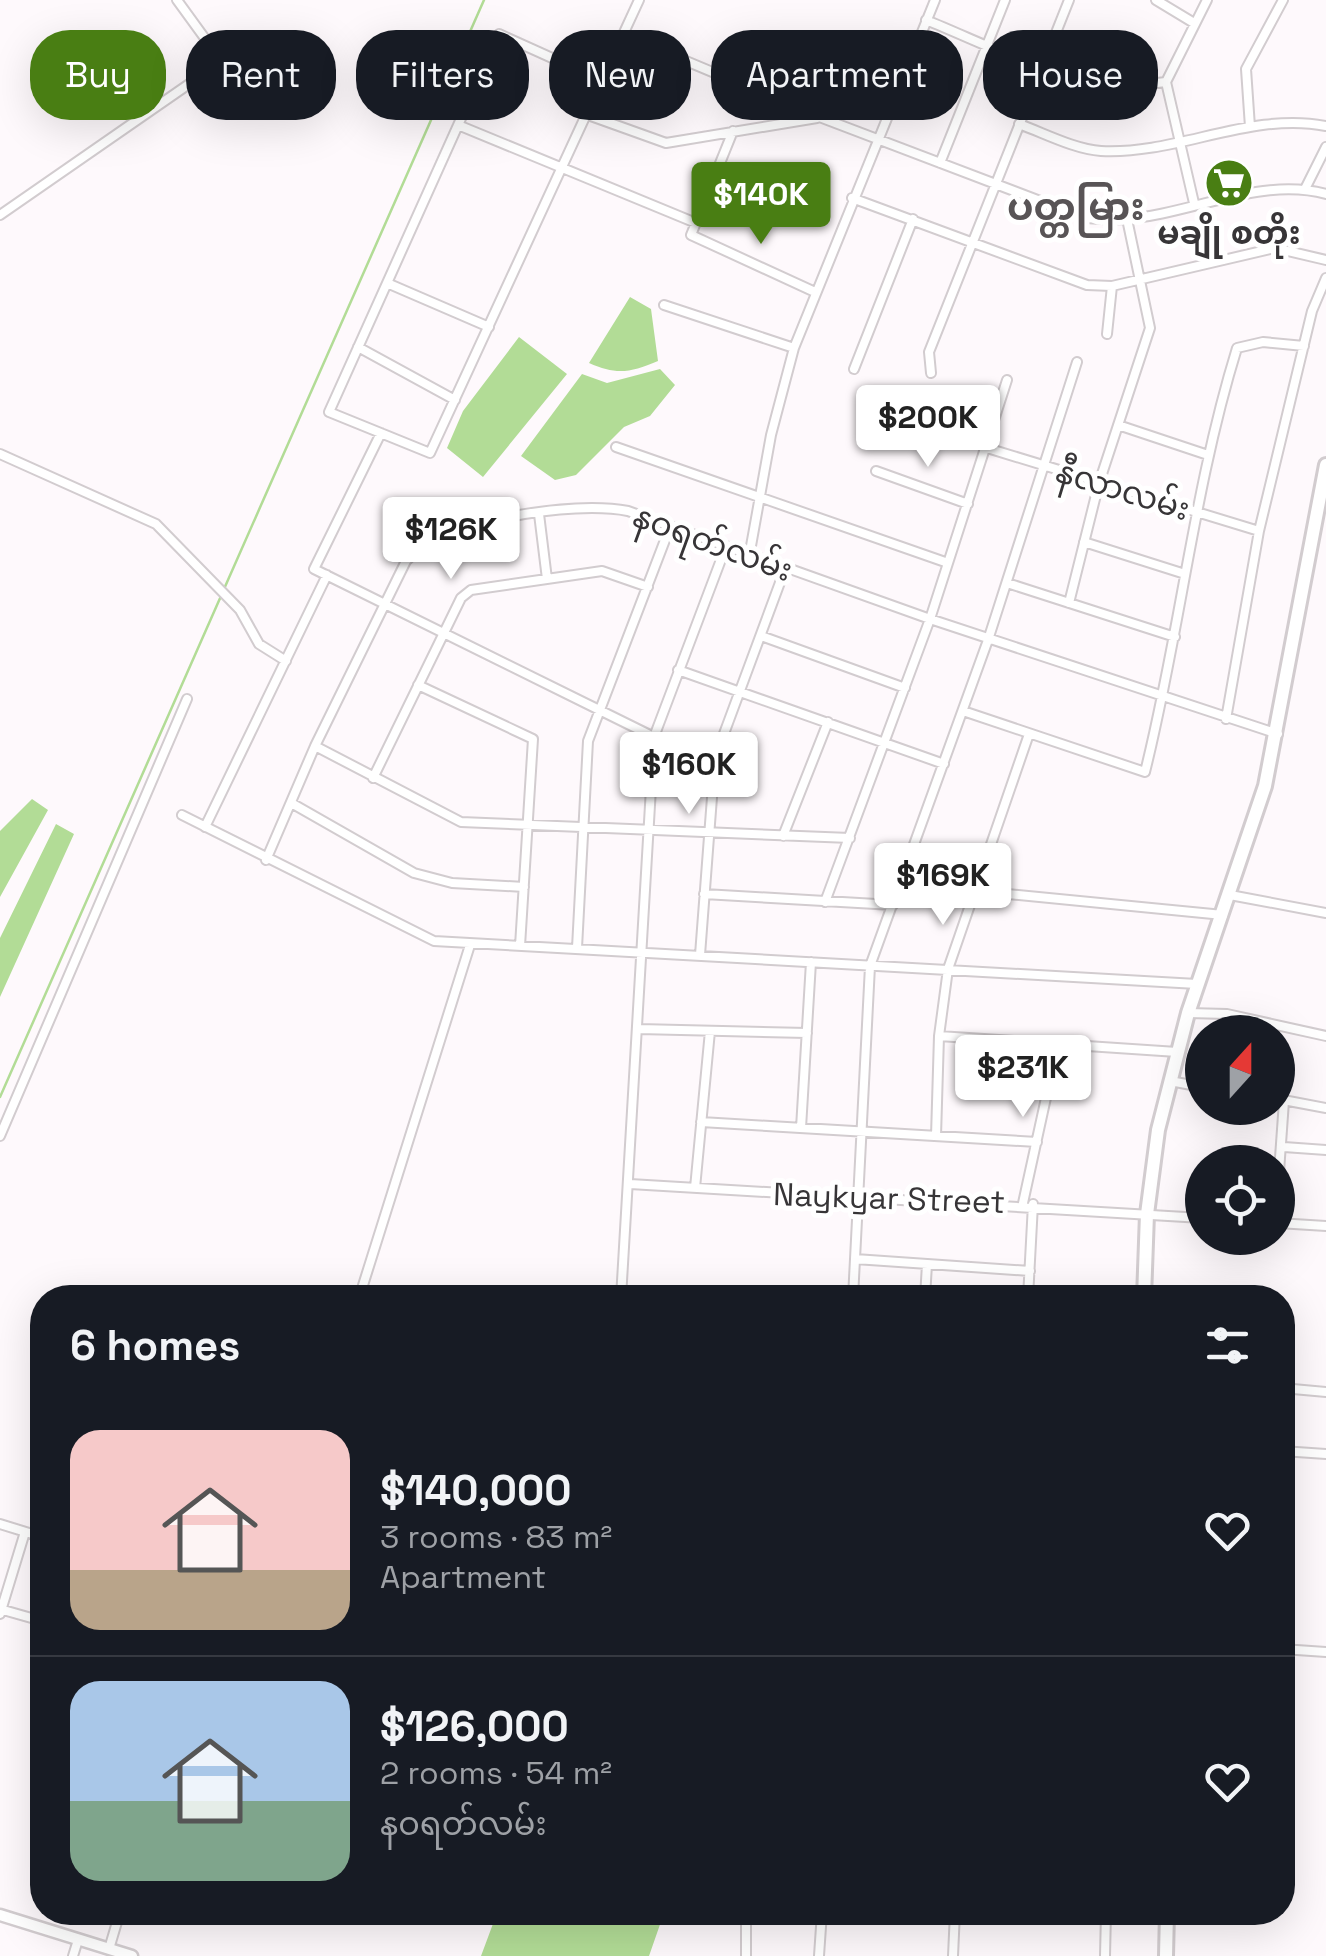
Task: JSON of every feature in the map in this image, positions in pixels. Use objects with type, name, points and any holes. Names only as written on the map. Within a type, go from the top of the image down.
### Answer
[{"type":"main road","points":[[1144,1285],[1147,1214],[1170,1081],[1188,1013],[1230,896],[1278,734],[1326,466]]},
{"type":"main road","points":[[1166,1956],[1167,1925]]},
{"type":"street","points":[[0,215],[216,66],[218,55],[176,0]]},
{"type":"street","points":[[626,30],[639,0]]},
{"type":"street","points":[[749,557],[794,348],[934,0]]},
{"type":"street","points":[[992,30],[1005,0]]},
{"type":"street","points":[[1056,30],[1069,0]]},
{"type":"street","points":[[1156,0],[1194,23]]},
{"type":"street","points":[[1194,203],[1166,82],[1208,0]]},
{"type":"street","points":[[1250,127],[1246,69],[1284,0]]},
{"type":"street","points":[[926,20],[983,43]]},
{"type":"street","points":[[549,57],[499,34],[328,412],[430,454],[586,120]]},
{"type":"street","points":[[940,163],[983,52]]},
{"type":"street","points":[[1158,83],[1166,82]]},
{"type":"street","points":[[600,120],[647,140],[666,142],[808,120]]},
{"type":"street","points":[[827,120],[1085,218],[1126,220],[1194,203],[1305,189],[1326,194]]},
{"type":"street","points":[[930,373],[929,352],[1020,120]]},
{"type":"street","points":[[1019,124],[1094,150],[1180,144],[1250,127],[1306,122],[1326,126]]},
{"type":"street","points":[[458,125],[696,223]]},
{"type":"street","points":[[733,131],[691,236],[815,292]]},
{"type":"street","points":[[1305,189],[1326,147]]},
{"type":"street","points":[[852,198],[1087,285],[1112,286],[1143,280],[1275,248],[1326,260]]},
{"type":"street","points":[[854,369],[913,219]]},
{"type":"street","points":[[1069,603],[1099,482],[1150,328],[1143,280],[1126,220]]},
{"type":"street","points":[[1226,718],[1259,531],[1312,311],[1326,278]]},
{"type":"street","points":[[387,282],[489,328]]},
{"type":"street","points":[[1107,334],[1112,286]]},
{"type":"street","points":[[664,304],[794,348]]},
{"type":"street","points":[[1312,311],[1326,313]]},
{"type":"street","points":[[963,711],[1145,772],[1164,698],[1208,455],[1237,348],[1263,342],[1304,346]]},
{"type":"street","points":[[358,347],[455,400]]},
{"type":"street","points":[[854,1285],[870,966],[988,640],[1077,362]]},
{"type":"street","points":[[825,902],[930,620],[1008,380]]},
{"type":"street","points":[[1118,425],[1208,455]]},
{"type":"street","points":[[382,433],[314,569],[654,737]]},
{"type":"street","points":[[616,447],[948,563]]},
{"type":"street","name":"နီလာလမ်း","points":[[986,448],[1259,531]]},
{"type":"street","points":[[0,454],[156,524],[240,610],[259,644],[286,660]]},
{"type":"street","points":[[876,470],[968,504]]},
{"type":"street","name":"နဝရတ်လမ်း","points":[[266,860],[315,746],[406,560],[421,544],[446,532],[539,514],[604,506],[988,640],[1278,734]]},
{"type":"street","points":[[539,514],[547,579]]},
{"type":"street","points":[[577,948],[588,740],[670,528]]},
{"type":"street","points":[[1084,542],[1185,574]]},
{"type":"street","points":[[622,1285],[654,737],[725,549]]},
{"type":"street","points":[[700,956],[706,832],[716,758],[785,570]]},
{"type":"street","points":[[373,778],[460,598],[471,590],[602,571],[648,587]]},
{"type":"street","points":[[205,827],[327,576]]},
{"type":"street","points":[[1007,583],[1175,637]]},
{"type":"street","points":[[762,636],[906,688]]},
{"type":"street","points":[[678,670],[944,764]]},
{"type":"street","points":[[418,685],[533,738],[520,946]]},
{"type":"street","points":[[0,1136],[187,699]]},
{"type":"street","points":[[783,836],[828,722]]},
{"type":"street","points":[[936,1136],[939,1036],[948,969],[1028,734]]},
{"type":"street","points":[[315,746],[461,822],[850,838]]},
{"type":"street","points":[[293,804],[414,873],[452,883],[524,887]]},
{"type":"street","points":[[182,814],[266,860],[434,941],[1198,984]]},
{"type":"street","points":[[976,891],[1223,915]]},
{"type":"street","points":[[704,894],[893,906]]},
{"type":"street","points":[[1230,896],[1326,913]]},
{"type":"street","points":[[364,1285],[470,944]]},
{"type":"street","points":[[802,1128],[811,962]]},
{"type":"street","points":[[1188,1013],[1227,1014],[1326,1036]]},
{"type":"street","points":[[639,1029],[807,1033]]},
{"type":"street","points":[[695,1188],[710,1031]]},
{"type":"street","points":[[939,1036],[1177,1052]]},
{"type":"street","points":[[1029,1285],[1028,1204],[1058,1043]]},
{"type":"street","points":[[1170,1081],[1185,1084]]},
{"type":"street","points":[[1295,1102],[1326,1108]]},
{"type":"street","points":[[701,1122],[1037,1142]]},
{"type":"street","points":[[1295,1148],[1326,1150]]},
{"type":"street","name":"Naykyar Street","points":[[630,1184],[858,1199],[1028,1204],[1185,1217]]},
{"type":"street","points":[[1295,1224],[1326,1226]]},
{"type":"street","points":[[855,1259],[1030,1271]]},
{"type":"street","points":[[926,1285],[928,1264]]},
{"type":"street","points":[[1295,1389],[1326,1392]]},
{"type":"street","points":[[1295,1453],[1326,1454]]},
{"type":"street","points":[[0,1524],[30,1533]]},
{"type":"street","points":[[25,1532],[0,1610],[30,1618]]},
{"type":"street","points":[[1295,1650],[1326,1652]]},
{"type":"street","points":[[0,1915],[30,1925]]},
{"type":"street","points":[[31,1925],[132,1956]]},
{"type":"street","points":[[115,1952],[118,1925]]},
{"type":"street","points":[[746,1925],[746,1956]]},
{"type":"street","points":[[820,1956],[821,1925]]},
{"type":"street","points":[[953,1956],[954,1925]]},
{"type":"street","points":[[1105,1956],[1106,1925]]},
{"type":"street","points":[[73,1956],[78,1940]]},
{"type":"shaded area","points":[[630,297],[651,309],[658,361],[623,371],[589,363]]},
{"type":"shaded area","points":[[519,337],[567,374],[483,477],[447,448],[463,411]]},
{"type":"shaded area","points":[[660,369],[675,385],[650,416],[624,427],[576,475],[555,480],[521,456],[582,374],[607,383]]},
{"type":"shaded area","points":[[32,799],[48,810],[0,897],[0,831]]},
{"type":"shaded area","points":[[56,824],[74,834],[0,997],[0,938]]},
{"type":"shaded area","points":[[492,1925],[660,1925],[649,1956],[481,1956]]},
{"type":"waterway","points":[[224,589],[484,0]]},
{"type":"waterway","points":[[0,1097],[221,596]]},
{"type":"place","name":"မချို စတိုး","points":[[1229,183]]},
{"type":"district","name":"ပတ္တမြား","points":[[1076,207]]}]
